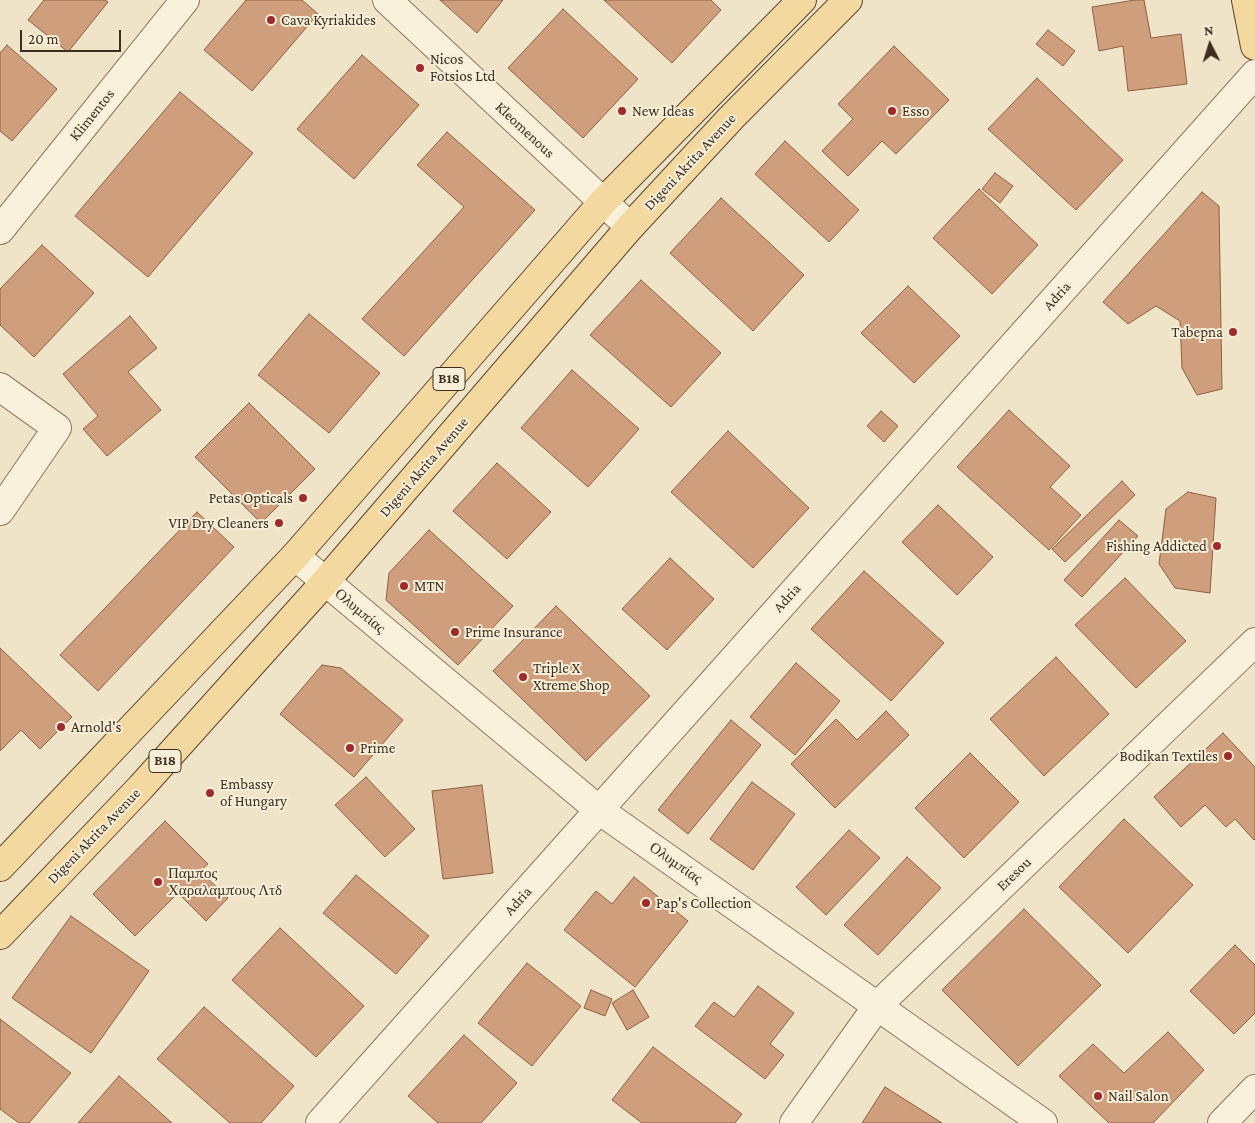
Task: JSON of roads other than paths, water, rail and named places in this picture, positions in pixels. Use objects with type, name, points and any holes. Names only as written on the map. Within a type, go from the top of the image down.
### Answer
[{"type":"main road","name":"B18","points":[[0,867],[294,556],[603,202],[802,0]]},
{"type":"main road","name":"Digeni Akrita Avenue","points":[[0,935],[141,787],[325,582],[630,227],[731,118],[848,0]]},
{"type":"main road","points":[[1246,0],[1254,34]]},
{"type":"street","name":"Klimentos","points":[[0,230],[185,0]]},
{"type":"street","name":"Kleomenous","points":[[387,0],[630,227]]},
{"type":"street","name":"Adria","points":[[320,1123],[1255,74]]},
{"type":"street","points":[[576,178],[605,181],[627,178]]},
{"type":"street","points":[[0,387],[58,428],[0,511]]},
{"type":"street","name":"Ολυμπίας","points":[[294,556],[599,810],[1043,1123]]},
{"type":"street","name":"Eresou","points":[[794,1123],[878,1005],[1255,642]]},
{"type":"street","points":[[1222,1123],[1255,1089]]},
{"type":"place","name":"Cava Kyriakides","points":[[271,20]]},
{"type":"place","name":"Nicos Fotsios Ltd","points":[[420,68]]},
{"type":"place","name":"New Ideas","points":[[622,111]]},
{"type":"place","name":"Esso","points":[[892,111]]},
{"type":"place","name":"Tabepna","points":[[1233,332]]},
{"type":"place","name":"Petas Opticals","points":[[303,498]]},
{"type":"place","name":"VIP Dry Cleaners","points":[[279,523]]},
{"type":"place","name":"Fishing Addicted","points":[[1217,546]]},
{"type":"place","name":"MTN","points":[[404,586]]},
{"type":"place","name":"Prime Insurance","points":[[455,632]]},
{"type":"place","name":"Triple X Xtreme Shop","points":[[523,677]]},
{"type":"place","name":"Arnold's","points":[[61,727]]},
{"type":"place","name":"Prime","points":[[350,748]]},
{"type":"place","name":"Bodikan Textiles","points":[[1228,756]]},
{"type":"place","name":"Embassy of Hungary","points":[[210,793]]},
{"type":"place","name":"Παμπος Χαραλαμπους Λτδ","points":[[158,882]]},
{"type":"place","name":"Pap's Collection","points":[[646,903]]},
{"type":"place","name":"Nail Salon","points":[[1098,1096]]}]
